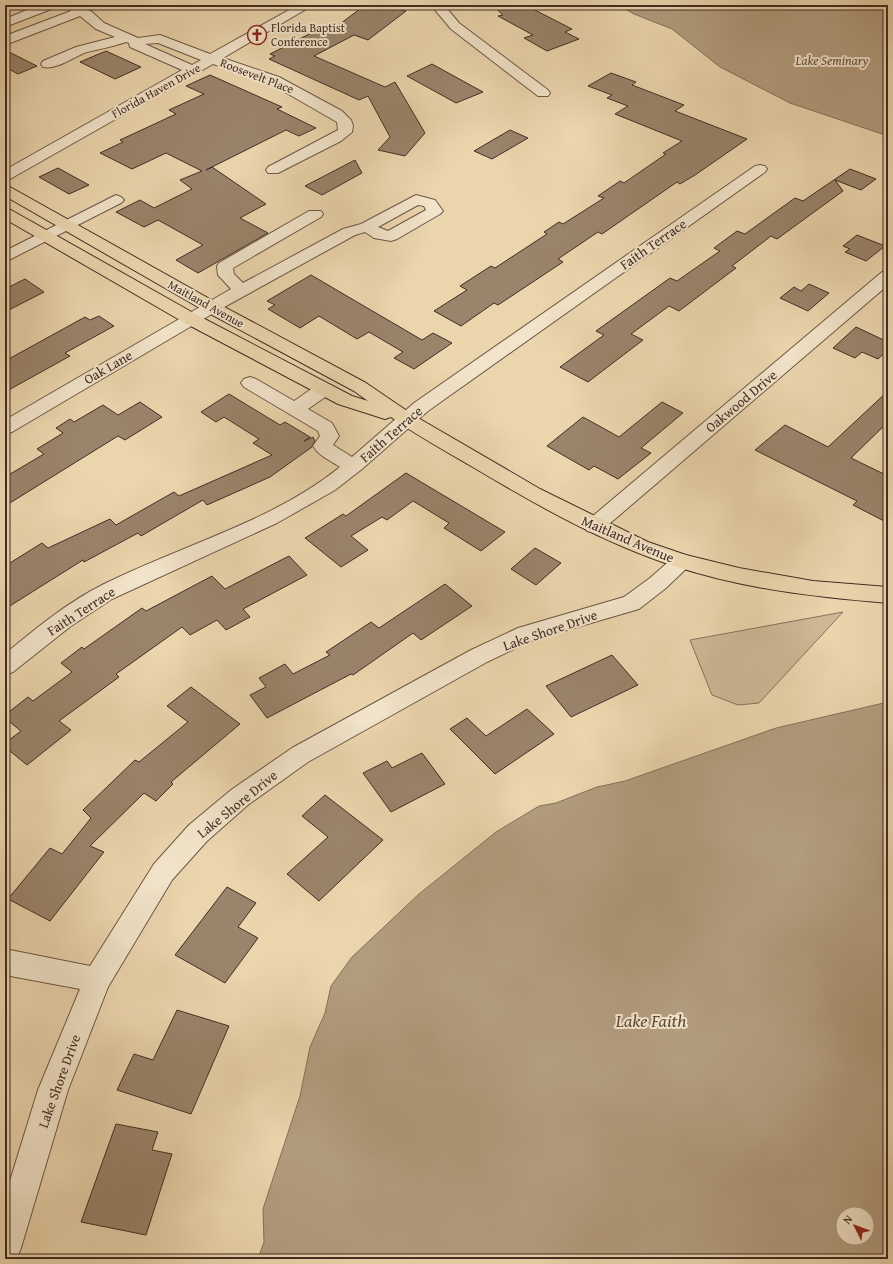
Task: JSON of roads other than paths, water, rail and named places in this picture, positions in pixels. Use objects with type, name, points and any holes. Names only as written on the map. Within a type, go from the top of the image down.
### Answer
[{"type":"main road","name":"Maitland Avenue","points":[[5,190],[211,307],[360,387],[406,419],[533,494],[594,526],[641,548],[682,561],[739,576],[813,589],[883,593]]},
{"type":"main road","name":"Maitland Avenue","points":[[5,213],[191,319],[345,400],[406,419]]},
{"type":"street","points":[[5,23],[50,5]]},
{"type":"street","points":[[68,5],[81,10],[100,26],[132,40],[137,46],[192,70]]},
{"type":"street","name":"Florida Haven Drive","points":[[5,176],[307,5]]},
{"type":"street","points":[[437,5],[455,26],[543,93]]},
{"type":"street","points":[[5,41],[81,10]]},
{"type":"street","points":[[48,64],[81,50],[132,40],[151,39],[160,40],[212,59]]},
{"type":"street","name":"Roosevelt Place","points":[[212,59],[281,84],[337,114],[344,120],[346,126],[345,132],[273,170]]},
{"type":"street","name":"Faith Terrace","points":[[5,666],[49,631],[100,596],[175,560],[290,509],[315,494],[370,453],[406,419],[491,357],[760,170]]},
{"type":"street","points":[[5,257],[116,200]]},
{"type":"street","points":[[241,290],[226,274],[225,266],[315,214]]},
{"type":"street","name":"Oak Lane","points":[[5,428],[241,290],[348,232],[367,227]]},
{"type":"street","name":"Oakwood Drive","points":[[594,526],[888,276]]},
{"type":"street","points":[[250,383],[328,429],[330,436],[323,446],[324,448],[353,466]]},
{"type":"street","points":[[295,409],[325,389]]},
{"type":"street","name":"Lake Shore Drive","points":[[5,1248],[53,1090],[97,980],[163,872],[198,833],[240,797],[300,755],[479,656],[526,634],[630,603],[658,583],[682,561]]},
{"type":"street","points":[[5,962],[97,980]]},
{"type":"water","name":"Lake Seminary","points":[[618,5],[888,5],[888,136],[790,103],[720,67],[672,29],[634,14]]},
{"type":"water","name":"Lake Faith","points":[[888,702],[888,1259],[258,1259],[264,1242],[263,1209],[300,1096],[310,1047],[325,1013],[331,986],[352,957],[419,894],[496,832],[539,806],[556,803],[597,787],[625,781],[776,728]]},
{"type":"place","name":"Florida Baptist Conference","points":[[257,35]]}]
